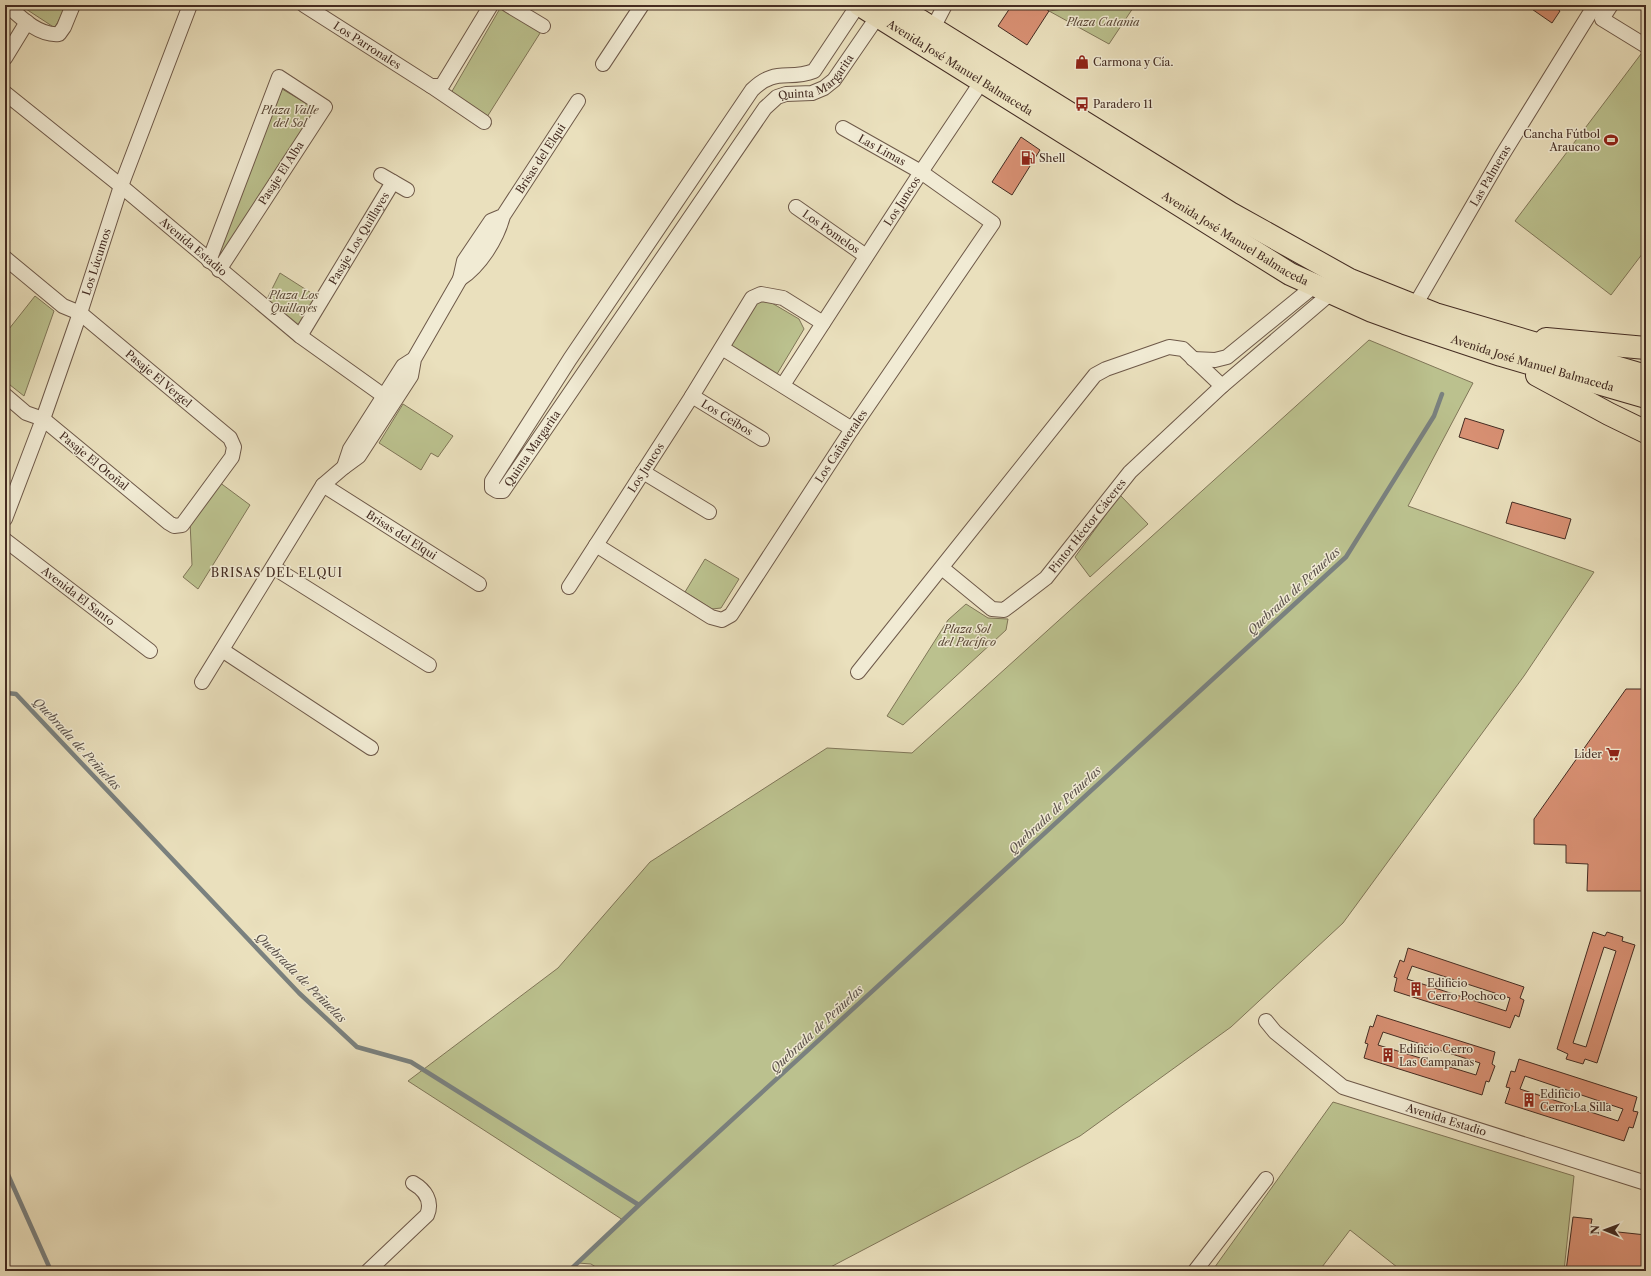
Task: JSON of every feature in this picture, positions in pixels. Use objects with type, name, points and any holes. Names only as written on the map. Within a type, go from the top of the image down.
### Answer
[{"type":"main road","name":"Avenida José Manuel Balmaceda","points":[[873,8],[933,28],[1230,213],[1350,280],[1506,346],[1646,397]]},
{"type":"main road","name":"Avenida José Manuel Balmaceda","points":[[873,8],[982,81],[1290,274],[1405,324],[1646,376]]},
{"type":"main road","points":[[1506,346],[1566,339],[1646,348]]},
{"type":"main road","points":[[1506,346],[1609,414],[1646,432]]},
{"type":"street","points":[[7,5],[27,22],[50,35],[59,34],[64,27],[73,5]]},
{"type":"street","name":"Los Lúcumos","points":[[5,519],[43,420],[80,313],[121,186],[190,5]]},
{"type":"street","name":"Los Parronales","points":[[304,5],[431,86],[484,122]]},
{"type":"street","points":[[431,86],[440,86],[444,84],[491,5]]},
{"type":"street","points":[[508,5],[544,26]]},
{"type":"street","points":[[603,64],[642,5]]},
{"type":"street","points":[[933,28],[945,5]]},
{"type":"street","name":"Las Palmeras","points":[[1414,308],[1501,157],[1596,5]]},
{"type":"street","points":[[1611,5],[1602,19],[1646,46]]},
{"type":"street","name":"Quinta Margarita","points":[[873,8],[834,80],[824,88],[812,93],[786,94],[777,97],[765,108],[504,491],[497,491],[492,488],[492,481],[570,359],[752,90],[761,80],[771,76],[806,74],[814,71],[873,8]]},
{"type":"street","points":[[5,58],[27,22]]},
{"type":"street","name":"Pasaje El Alba","points":[[279,77],[325,107],[214,265],[279,77]]},
{"type":"street","name":"Los Juncos","points":[[783,385],[920,172],[982,81]]},
{"type":"street","name":"Avenida Estadio","points":[[5,93],[121,186],[300,336],[384,396]]},
{"type":"street","name":"Brisas del Elqui","points":[[202,682],[323,485],[359,456],[412,376],[414,359],[460,279],[464,262],[491,221],[503,216],[578,101]]},
{"type":"street","name":"Las Limas","points":[[843,128],[920,172]]},
{"type":"street","points":[[718,140],[735,152]]},
{"type":"street","name":"Los Cañaverales","points":[[596,545],[711,617],[722,620],[732,615],[852,429],[993,223],[920,172]]},
{"type":"street","name":"Pasaje Los Quillayes","points":[[381,175],[407,190]]},
{"type":"street","name":"Pasaje Los Quillayes","points":[[300,336],[394,182]]},
{"type":"street","name":"Los Pomelos","points":[[796,207],[866,256]]},
{"type":"street","points":[[639,255],[656,268]]},
{"type":"street","name":"Pasaje El Vergel","points":[[5,258],[63,306],[80,313],[230,438],[234,447],[232,457],[182,524]]},
{"type":"street","points":[[1193,359],[1215,360],[1227,357],[1322,289]]},
{"type":"street","name":"Pintor Héctor Cáceres","points":[[942,568],[992,609],[1004,610],[1046,578],[1130,472],[1222,386],[1322,289]]},
{"type":"street","name":"Los Juncos","points":[[569,587],[692,396],[752,298],[761,294],[783,298],[823,323]]},
{"type":"street","points":[[858,672],[1095,376],[1106,369],[1170,346],[1183,349],[1222,386]]},
{"type":"street","points":[[722,348],[852,429]]},
{"type":"street","name":"Brisas del Elqui","points":[[344,467],[350,449],[403,366],[414,359]]},
{"type":"street","points":[[570,359],[586,371]]},
{"type":"street","name":"Pasaje El Otoñal","points":[[5,395],[26,413],[43,420],[169,523],[174,526],[182,524]]},
{"type":"street","name":"Los Ceibos","points":[[692,396],[762,439]]},
{"type":"street","points":[[643,472],[709,512]]},
{"type":"street","name":"Brisas del Elqui","points":[[323,485],[479,584]]},
{"type":"street","name":"Avenida El Santo","points":[[5,540],[150,651]]},
{"type":"street","points":[[273,567],[429,665]]},
{"type":"street","points":[[222,650],[371,748]]},
{"type":"street","name":"Avenida Estadio","points":[[1266,1021],[1275,1032],[1343,1087],[1646,1183]]},
{"type":"street","points":[[1195,1271],[1266,1179]]},
{"type":"street","points":[[368,1271],[427,1215],[429,1205],[428,1199],[422,1189],[413,1183]]},
{"type":"green space","points":[[28,5],[66,5],[55,28],[26,9]]},
{"type":"green space","points":[[502,5],[542,30],[487,117],[451,93]]},
{"type":"green space","name":"Plaza Catania","points":[[1076,5],[1135,5],[1109,44],[1049,11],[1072,8]]},
{"type":"green space","name":"Cancha Fútbol Araucano","points":[[1641,54],[1646,58],[1646,249],[1611,295],[1515,221]]},
{"type":"green space","name":"Plaza Valle del Sol","points":[[282,89],[316,109],[225,255],[219,251]]},
{"type":"green space","name":"Plaza Los Quillayes","points":[[280,273],[316,296],[300,327],[267,299]]},
{"type":"green space","points":[[35,296],[54,311],[24,396],[5,381],[5,334]]},
{"type":"green space","points":[[765,299],[799,319],[804,329],[777,374],[766,373],[732,349],[731,342],[756,302]]},
{"type":"green space","name":"Quebrada de Peñuelas","points":[[1369,340],[1473,383],[1408,506],[1594,572],[1524,676],[1343,923],[1231,1027],[1080,1136],[823,1271],[602,1271],[591,1264],[578,1263],[623,1220],[408,1081],[558,968],[650,862],[827,748],[912,753]]},
{"type":"green space","points":[[403,404],[453,436],[438,457],[431,453],[421,470],[379,443]]},
{"type":"green space","points":[[219,482],[250,505],[198,589],[183,577],[192,565],[190,522]]},
{"type":"green space","points":[[1120,495],[1148,524],[1090,577],[1075,557]]},
{"type":"green space","points":[[705,559],[739,579],[721,608],[712,609],[685,592]]},
{"type":"green space","name":"Plaza Sol del Pacífico","points":[[966,604],[988,618],[1008,619],[1006,630],[903,725],[887,716],[948,620]]},
{"type":"green space","points":[[1333,1102],[1574,1176],[1564,1271],[1402,1271],[1350,1230],[1319,1271],[1212,1271]]},
{"type":"building","points":[[1012,5],[1039,5],[1049,11],[1027,45],[998,26]]},
{"type":"building","points":[[1526,5],[1558,5],[1556,8],[1560,11],[1552,23]]},
{"type":"building","points":[[1021,137],[1040,150],[1012,195],[992,182]]},
{"type":"building","points":[[1465,418],[1504,430],[1498,449],[1459,437]]},
{"type":"building","points":[[1512,502],[1571,519],[1565,539],[1506,523]]},
{"type":"building","name":"Lider","points":[[1626,689],[1646,689],[1646,891],[1587,891],[1588,864],[1566,863],[1566,845],[1534,844],[1534,819]]},
{"type":"building","points":[[1593,932],[1605,936],[1607,932],[1623,937],[1622,941],[1635,945],[1597,1063],[1585,1059],[1583,1064],[1566,1059],[1568,1054],[1557,1049]],"holes":[[[1604,947],[1616,951],[1586,1047],[1573,1043]]]},
{"type":"building","name":"Edificio Cerro Pochoco","points":[[1408,948],[1524,987],[1520,998],[1524,1000],[1519,1017],[1515,1015],[1510,1028],[1394,991],[1397,978],[1394,977],[1400,960],[1404,962]],"holes":[[[1412,966],[1510,998],[1506,1011],[1407,979]]]},
{"type":"building","name":"Edificio Cerro Las Campanas","points":[[1377,1015],[1495,1052],[1492,1064],[1495,1066],[1489,1082],[1486,1081],[1482,1095],[1364,1058],[1368,1044],[1365,1043],[1370,1026],[1373,1027]],"holes":[[[1383,1032],[1480,1063],[1476,1075],[1378,1045]]]},
{"type":"building","name":"Edificio Cerro La Silla","points":[[1519,1059],[1637,1097],[1633,1111],[1638,1112],[1633,1128],[1629,1127],[1624,1141],[1505,1103],[1510,1088],[1506,1087],[1511,1071],[1515,1072]],"holes":[[[1525,1076],[1623,1109],[1618,1121],[1520,1089]]]},
{"type":"building","points":[[1573,1217],[1592,1219],[1590,1229],[1646,1235],[1646,1271],[1566,1271]]},
{"type":"waterway","name":"Quebrada de Peñuelas","points":[[5,696],[7,693],[16,694],[299,993],[357,1047],[411,1062],[639,1205],[1346,557],[1434,416],[1442,394]]},
{"type":"waterway","points":[[5,1168],[51,1271]]},
{"type":"waterway","name":"Quebrada de Peñuelas","points":[[569,1271],[639,1205]]},
{"type":"place","name":"Carmona y Cía.","points":[[1082,62]]},
{"type":"place","name":"Paradero 11","points":[[1082,104]]},
{"type":"place","name":"Cancha Fútbol Araucano","points":[[1611,140]]},
{"type":"place","name":"Shell","points":[[1028,158]]},
{"type":"place","name":"Lider","points":[[1613,754]]},
{"type":"place","name":"Edificio Cerro Pochoco","points":[[1416,989]]},
{"type":"place","name":"Edificio Cerro Las Campanas","points":[[1388,1055]]},
{"type":"place","name":"Edificio Cerro La Silla","points":[[1529,1100]]},
{"type":"district","name":"BRISAS DEL ELQUI","points":[[277,573]]}]
